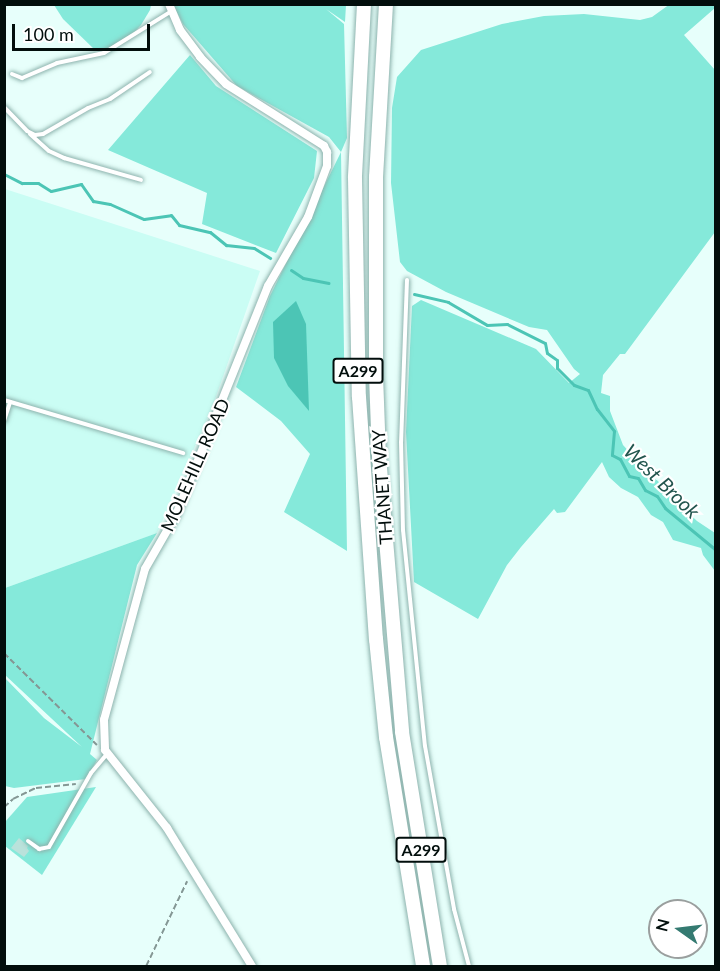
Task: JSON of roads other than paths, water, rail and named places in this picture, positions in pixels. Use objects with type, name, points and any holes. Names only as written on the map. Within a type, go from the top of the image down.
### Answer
[{"type":"highway","name":"THANET WAY","points":[[364,4],[355,178],[359,397],[376,639],[386,737],[423,966]]},
{"type":"highway","name":"THANET WAY","points":[[386,4],[376,177],[376,375],[379,456],[402,732],[440,966]]},
{"type":"street","name":"MOLEHILL ROAD","points":[[106,752],[104,720],[145,569],[176,515],[268,286],[300,234],[327,166],[327,153],[324,146],[226,84],[200,57],[169,8]]},
{"type":"street","points":[[106,752],[167,828],[252,966]]},
{"type":"lane","points":[[12,74],[22,78],[57,63],[104,53],[169,8]]},
{"type":"lane","points":[[27,131],[35,135],[43,134],[88,108],[110,99],[150,72]]},
{"type":"lane","points":[[4,107],[48,151],[64,158],[141,180]]},
{"type":"lane","points":[[407,280],[401,442],[403,530],[425,746],[454,909],[469,966]]},
{"type":"lane","points":[[4,400],[183,453]]},
{"type":"lane","points":[[4,421],[10,402]]},
{"type":"lane","points":[[28,842],[39,849],[49,847],[106,752]]},
{"type":"waterway","name":"West Brook","points":[[4,174],[22,183],[38,183],[51,191],[81,184],[93,201],[110,204],[144,219],[171,215],[179,225],[210,232],[226,245],[254,248],[270,258]]},
{"type":"waterway","name":"West Brook","points":[[291,270],[303,278],[329,283]]},
{"type":"waterway","name":"West Brook","points":[[414,294],[448,302],[487,325],[507,324],[545,343],[547,353],[557,360],[557,368],[574,385],[588,390],[597,409],[614,431],[612,455],[620,459],[629,476],[638,478],[645,490],[657,496],[665,508],[716,550]]}]
